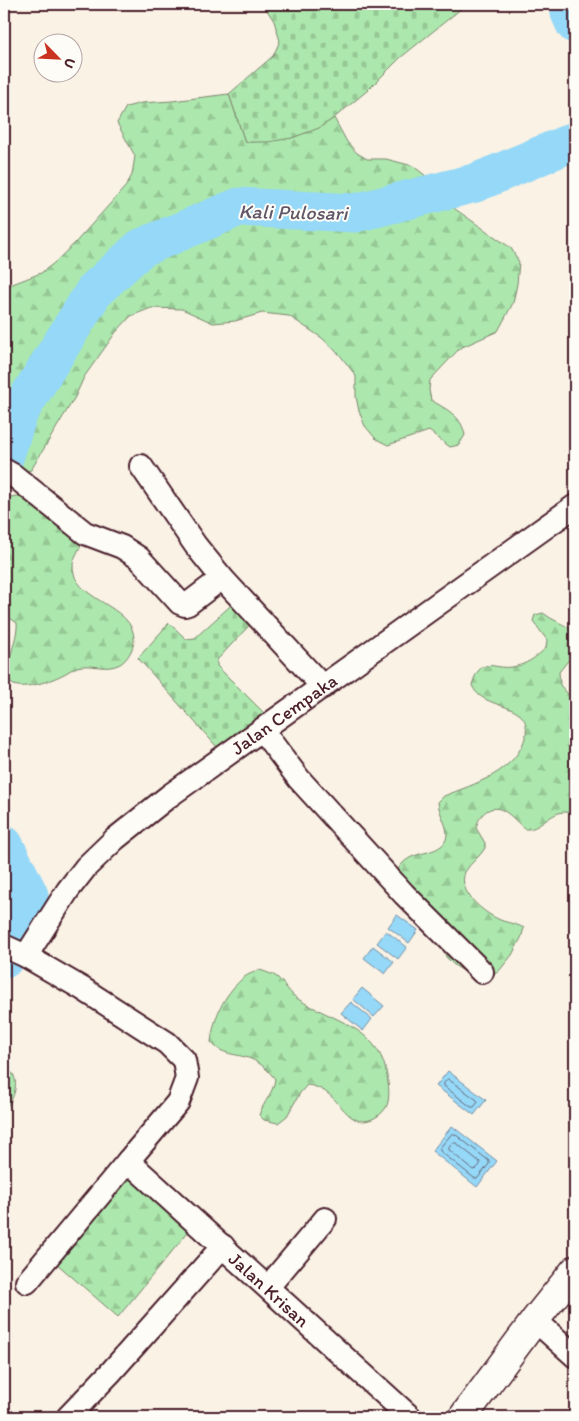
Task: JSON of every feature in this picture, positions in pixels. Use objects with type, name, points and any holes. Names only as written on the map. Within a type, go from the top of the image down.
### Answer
[{"type":"street","points":[[141,466],[196,546],[222,578],[324,687]]},
{"type":"street","points":[[8,472],[85,533],[122,547],[139,558],[180,603],[188,604],[222,578]]},
{"type":"street","name":"Jalan Cempaka","points":[[14,951],[86,868],[115,839],[169,796],[575,506]]},
{"type":"street","points":[[262,730],[299,779],[355,838],[404,894],[482,972]]},
{"type":"street","points":[[14,951],[83,989],[167,1043],[184,1060],[187,1078],[178,1102],[27,1282]]},
{"type":"street","name":"Jalan Krisan","points":[[128,1161],[410,1417]]},
{"type":"street","points":[[268,1287],[326,1218]]},
{"type":"street","points":[[68,1417],[110,1373],[223,1246]]},
{"type":"street","points":[[463,1417],[535,1320],[575,1270]]},
{"type":"street","points":[[535,1320],[575,1356]]},
{"type":"green space","points":[[263,4],[467,4],[400,58],[368,90],[319,128],[292,138],[268,142],[245,142],[229,94],[273,56],[280,41],[274,21]]},
{"type":"green space","points":[[229,94],[245,142],[291,137],[313,130],[334,118],[347,142],[357,153],[367,159],[386,159],[413,166],[426,176],[455,209],[511,248],[519,262],[517,284],[513,303],[498,331],[460,348],[430,380],[431,400],[457,418],[465,435],[459,445],[450,447],[429,431],[388,445],[376,439],[365,426],[359,411],[356,397],[356,376],[340,355],[322,338],[289,316],[262,313],[235,321],[213,323],[182,309],[151,308],[131,316],[116,332],[84,377],[75,397],[31,470],[13,475],[4,470],[4,292],[10,285],[41,273],[54,263],[75,243],[126,186],[132,175],[135,156],[117,123],[126,107],[142,103]]},
{"type":"green space","points":[[23,495],[82,543],[73,564],[75,576],[81,586],[124,618],[132,628],[133,647],[127,658],[121,663],[113,667],[77,667],[38,684],[17,686],[12,684],[9,679],[9,665],[17,623],[10,618],[4,619],[4,498]]},
{"type":"green space","points":[[240,597],[258,616],[217,660],[217,666],[273,722],[225,756],[138,658],[169,623],[186,639],[195,638]]},
{"type":"green space","points":[[543,613],[575,632],[575,652],[559,672],[560,685],[575,702],[575,815],[569,812],[557,813],[538,826],[528,829],[525,829],[501,809],[491,809],[480,818],[476,828],[485,843],[485,848],[465,872],[465,887],[468,894],[485,912],[524,928],[512,955],[499,971],[489,978],[474,978],[454,965],[446,957],[442,943],[397,871],[402,864],[414,856],[440,847],[444,843],[447,833],[438,802],[444,796],[493,775],[514,758],[521,747],[526,734],[526,723],[523,718],[513,710],[486,700],[475,691],[472,685],[479,670],[484,666],[517,666],[531,660],[546,648],[547,640],[533,621],[535,615]]},
{"type":"green space","points":[[260,970],[277,977],[298,999],[351,1026],[373,1044],[381,1056],[388,1086],[389,1098],[387,1106],[379,1115],[367,1121],[356,1120],[326,1092],[317,1087],[307,1085],[300,1093],[287,1116],[278,1123],[264,1120],[259,1115],[275,1079],[264,1067],[255,1061],[220,1050],[211,1042],[214,1024],[220,1007],[230,992],[244,978]]},
{"type":"green space","points":[[4,1065],[15,1078],[15,1088],[12,1098],[4,1109]]},
{"type":"green space","points":[[128,1161],[197,1221],[118,1317],[48,1256]]},
{"type":"water","points":[[397,915],[418,930],[409,943],[388,927]]},
{"type":"water","points":[[386,931],[407,947],[398,959],[377,943]]},
{"type":"water","points":[[373,946],[394,962],[385,974],[364,958]]},
{"type":"water","points":[[362,988],[384,1006],[374,1017],[353,999]]},
{"type":"water","points":[[351,1002],[372,1019],[363,1031],[341,1013]]},
{"type":"water","points":[[448,1071],[486,1100],[474,1115],[436,1086]]},
{"type":"water","points":[[452,1126],[497,1161],[477,1187],[432,1151]]},
{"type":"waterway","name":"Kali Pulosari","points":[[572,4],[570,13],[575,24]]},
{"type":"waterway","name":"Kali Pulosari","points":[[4,458],[18,414],[95,290],[141,248],[239,207],[355,213],[475,183],[575,141]]},
{"type":"waterway","name":"Kali Pulosari","points":[[4,845],[29,895],[21,924],[4,959]]}]
